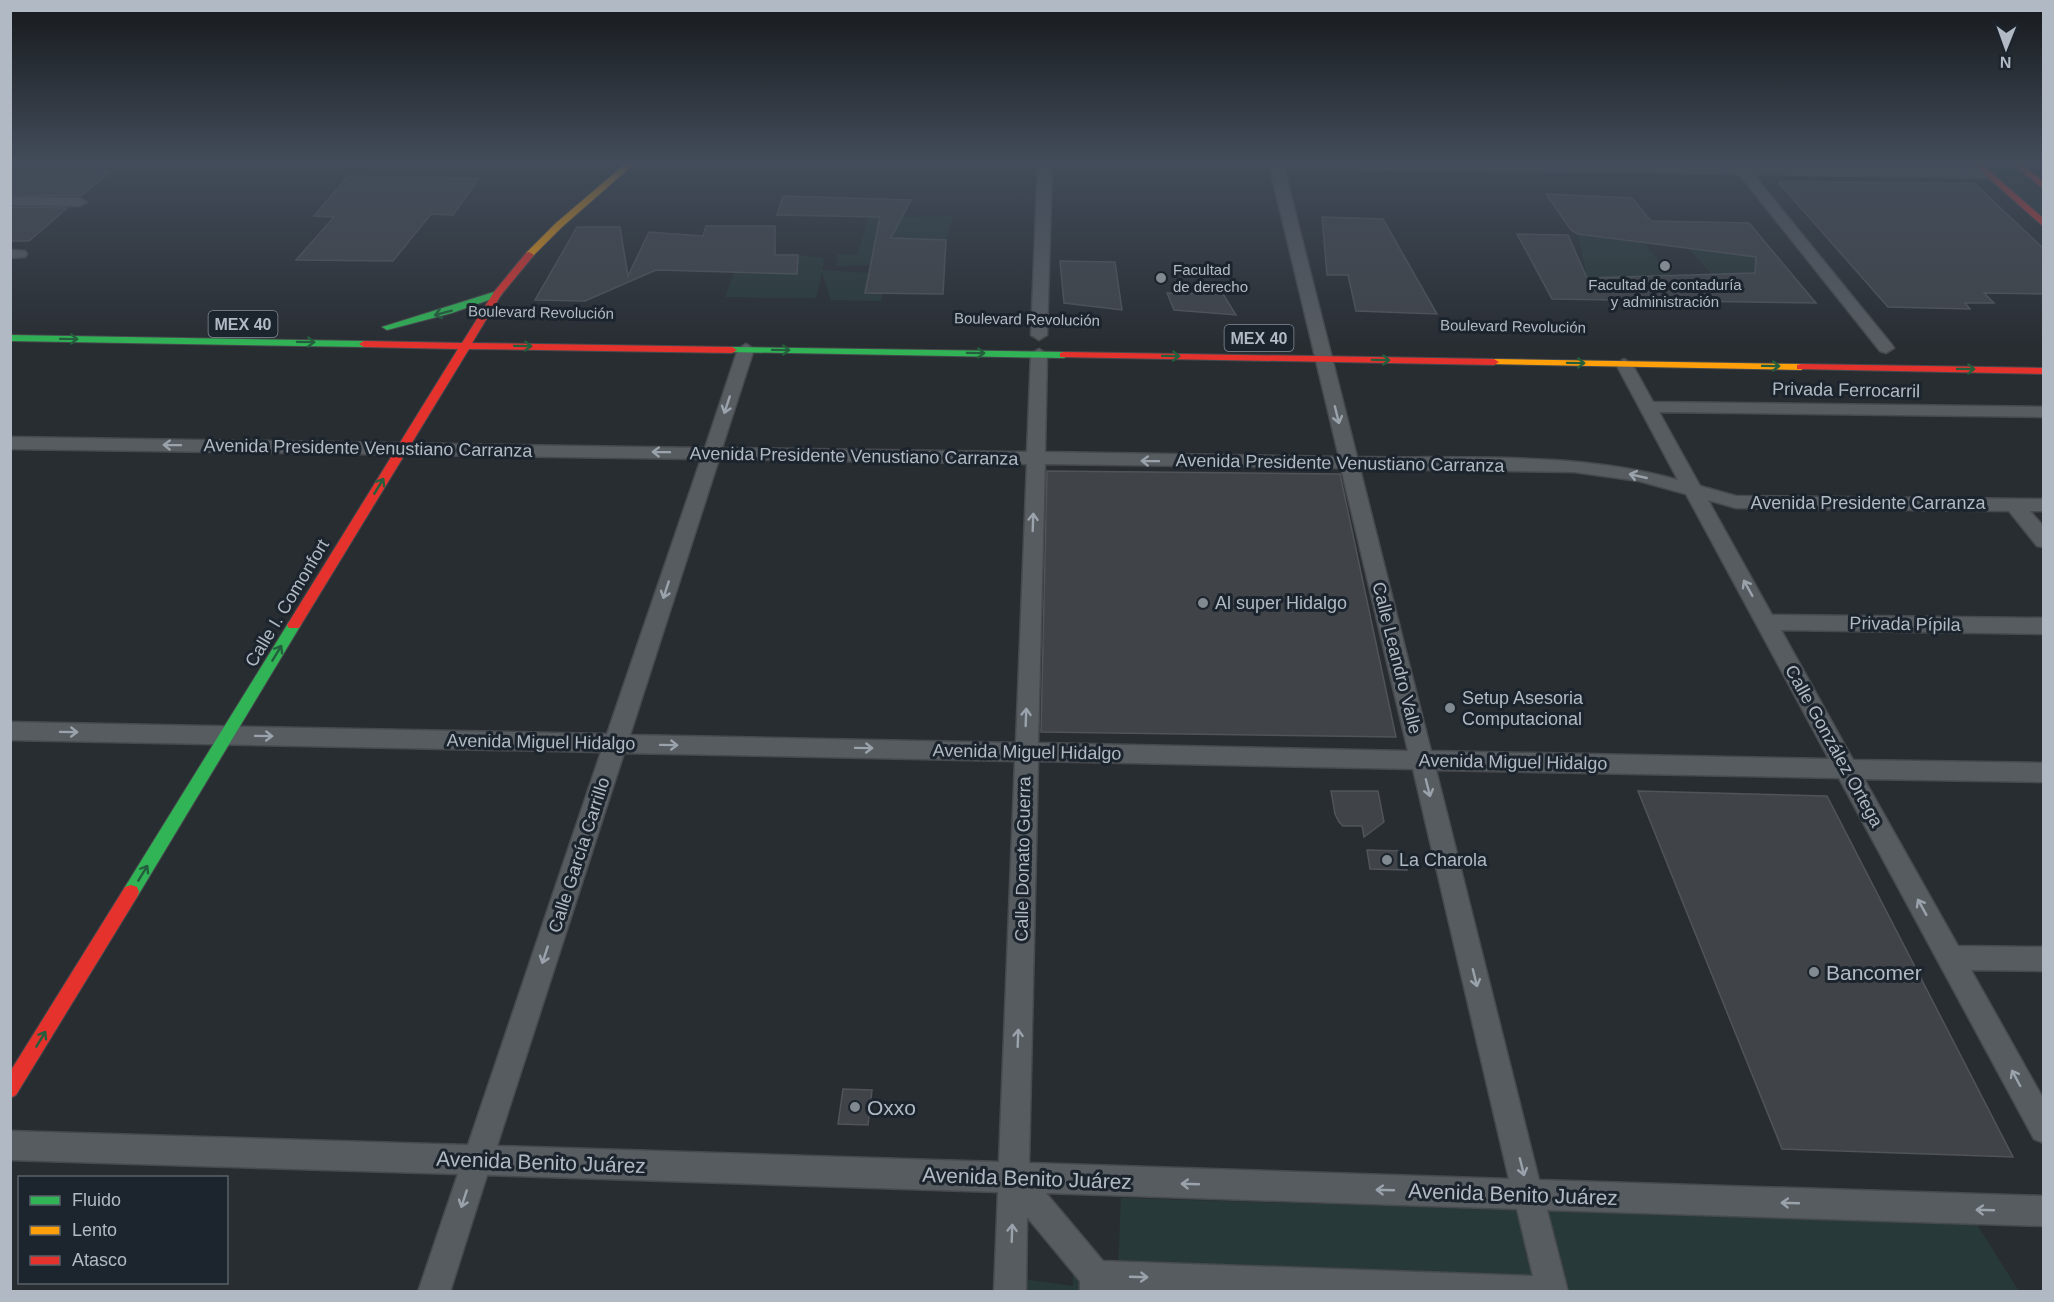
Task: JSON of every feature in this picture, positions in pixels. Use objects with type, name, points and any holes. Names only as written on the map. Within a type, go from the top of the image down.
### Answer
[{"type":"main road","name":"Calle I. Comonfort","points":[[10,1089],[475,328],[518,265],[560,225]]},
{"type":"main road","name":"Boulevard Revolución","points":[[442,327],[382,327],[448,312],[497,294]]},
{"type":"main road","name":"MEX 40","points":[[14,341],[746,350],[1039,340],[1319,344],[1624,364],[2043,371]]},
{"type":"main road","points":[[1862,348],[1892,348]]},
{"type":"street","name":"Calle Donato Guerra","points":[[1010,1292],[1043,225]]},
{"type":"street","name":"Calle Leandro Valle","points":[[1291,225],[1552,1292]]},
{"type":"street","points":[[1789,225],[1892,348]]},
{"type":"street","name":"Calle García Carrillo","points":[[434,1292],[746,350]]},
{"type":"street","name":"Calle González Ortega","points":[[1624,364],[2043,1129]]},
{"type":"street","name":"Privada Ferrocarril","points":[[1648,407],[2043,412]]},
{"type":"street","name":"Avenida Presidente Venustiano Carranza","points":[[10,443],[1574,466],[1639,476],[1695,492]]},
{"type":"street","name":"Avenida Presidente Carranza","points":[[1695,492],[1736,502],[1757,503],[2043,505]]},
{"type":"street","points":[[2014,504],[2043,541]]},
{"type":"street","name":"Privada Pípila","points":[[1766,622],[2043,626]]},
{"type":"street","name":"Avenida Miguel Hidalgo","points":[[10,731],[2043,773]]},
{"type":"street","points":[[1951,958],[2043,959]]},
{"type":"street","name":"Avenida Benito Juárez","points":[[10,1145],[2043,1211]]},
{"type":"street","points":[[1014,1178],[1096,1284],[1537,1292]]},
{"type":"shaded area","points":[[867,225],[950,225],[946,240],[876,237],[889,264],[837,266],[837,254],[857,255]]},
{"type":"shaded area","points":[[1578,234],[1644,243],[1670,275],[1587,278]]},
{"type":"shaded area","points":[[1740,240],[1779,280],[1715,278],[1682,241]]},
{"type":"shaded area","points":[[798,255],[824,258],[822,270],[868,273],[865,293],[883,293],[881,301],[831,300],[822,272],[816,298],[725,297],[734,273],[797,274]]},
{"type":"shaded area","points":[[1121,1198],[1976,1223],[2019,1291],[1022,1292],[1022,1279],[1073,1286],[1073,1265],[1118,1267]]},
{"type":"building","points":[[10,225],[48,225],[29,241],[10,241]]},
{"type":"building","points":[[327,225],[422,225],[393,261],[296,260]]},
{"type":"building","points":[[878,225],[898,225],[891,238],[946,240],[943,294],[865,293]]},
{"type":"building","points":[[1323,225],[1386,225],[1437,314],[1356,311],[1348,275],[1327,275]]},
{"type":"building","points":[[1567,225],[1750,225],[1816,303],[1552,299],[1517,234],[1568,235],[1587,278],[1755,273],[1756,257],[1578,234]]},
{"type":"building","points":[[1816,225],[2018,225],[2043,248],[2043,294],[1984,293],[1994,303],[1965,303],[1970,309],[1888,307]]},
{"type":"building","points":[[706,226],[775,226],[775,255],[798,255],[797,274],[656,270],[585,301],[535,300],[577,227],[620,227],[628,276],[649,232],[703,236]]},
{"type":"building","points":[[1060,261],[1115,262],[1122,310],[1064,303]]},
{"type":"building","points":[[1167,293],[1223,294],[1236,315],[1174,310]]},
{"type":"building","name":"Al super Hidalgo","points":[[1047,471],[1340,474],[1396,737],[1041,732]]},
{"type":"building","points":[[1331,791],[1378,791],[1384,822],[1364,837],[1362,826],[1343,826],[1335,814]]},
{"type":"building","name":"Bancomer","points":[[1638,791],[1827,796],[2013,1157],[1782,1149]]},
{"type":"building","name":"La Charola","points":[[1367,850],[1403,851],[1407,870],[1370,869]]},
{"type":"building","name":"Oxxo","points":[[843,1089],[872,1090],[868,1125],[838,1124]]},
{"type":"traffic: fast","points":[[387,327],[448,311],[497,294]]},
{"type":"traffic: fast","points":[[10,338],[364,344]]},
{"type":"traffic: fast","points":[[732,350],[1064,355]]},
{"type":"traffic: fast","points":[[131,892],[294,625]]},
{"type":"traffic: slow","points":[[529,255],[559,225]]},
{"type":"traffic: slow","points":[[1494,362],[1801,367]]},
{"type":"traffic: jam","points":[[294,625],[497,294],[529,255]]},
{"type":"traffic: jam","points":[[364,344],[732,350]]},
{"type":"traffic: jam","points":[[1064,355],[1494,362]]},
{"type":"traffic: jam","points":[[1801,367],[2044,371]]},
{"type":"traffic: jam","points":[[10,1089],[131,892]]},
{"type":"place","name":"Facultad de contaduría y administración","points":[[1665,266]]},
{"type":"place","name":"Facultad de derecho","points":[[1161,278]]},
{"type":"place","name":"Al super Hidalgo","points":[[1203,603]]},
{"type":"place","name":"Setup Asesoria Computacional","points":[[1450,708]]},
{"type":"place","name":"La Charola","points":[[1387,860]]},
{"type":"place","name":"Bancomer","points":[[1814,972]]},
{"type":"place","name":"Oxxo","points":[[855,1107]]}]
